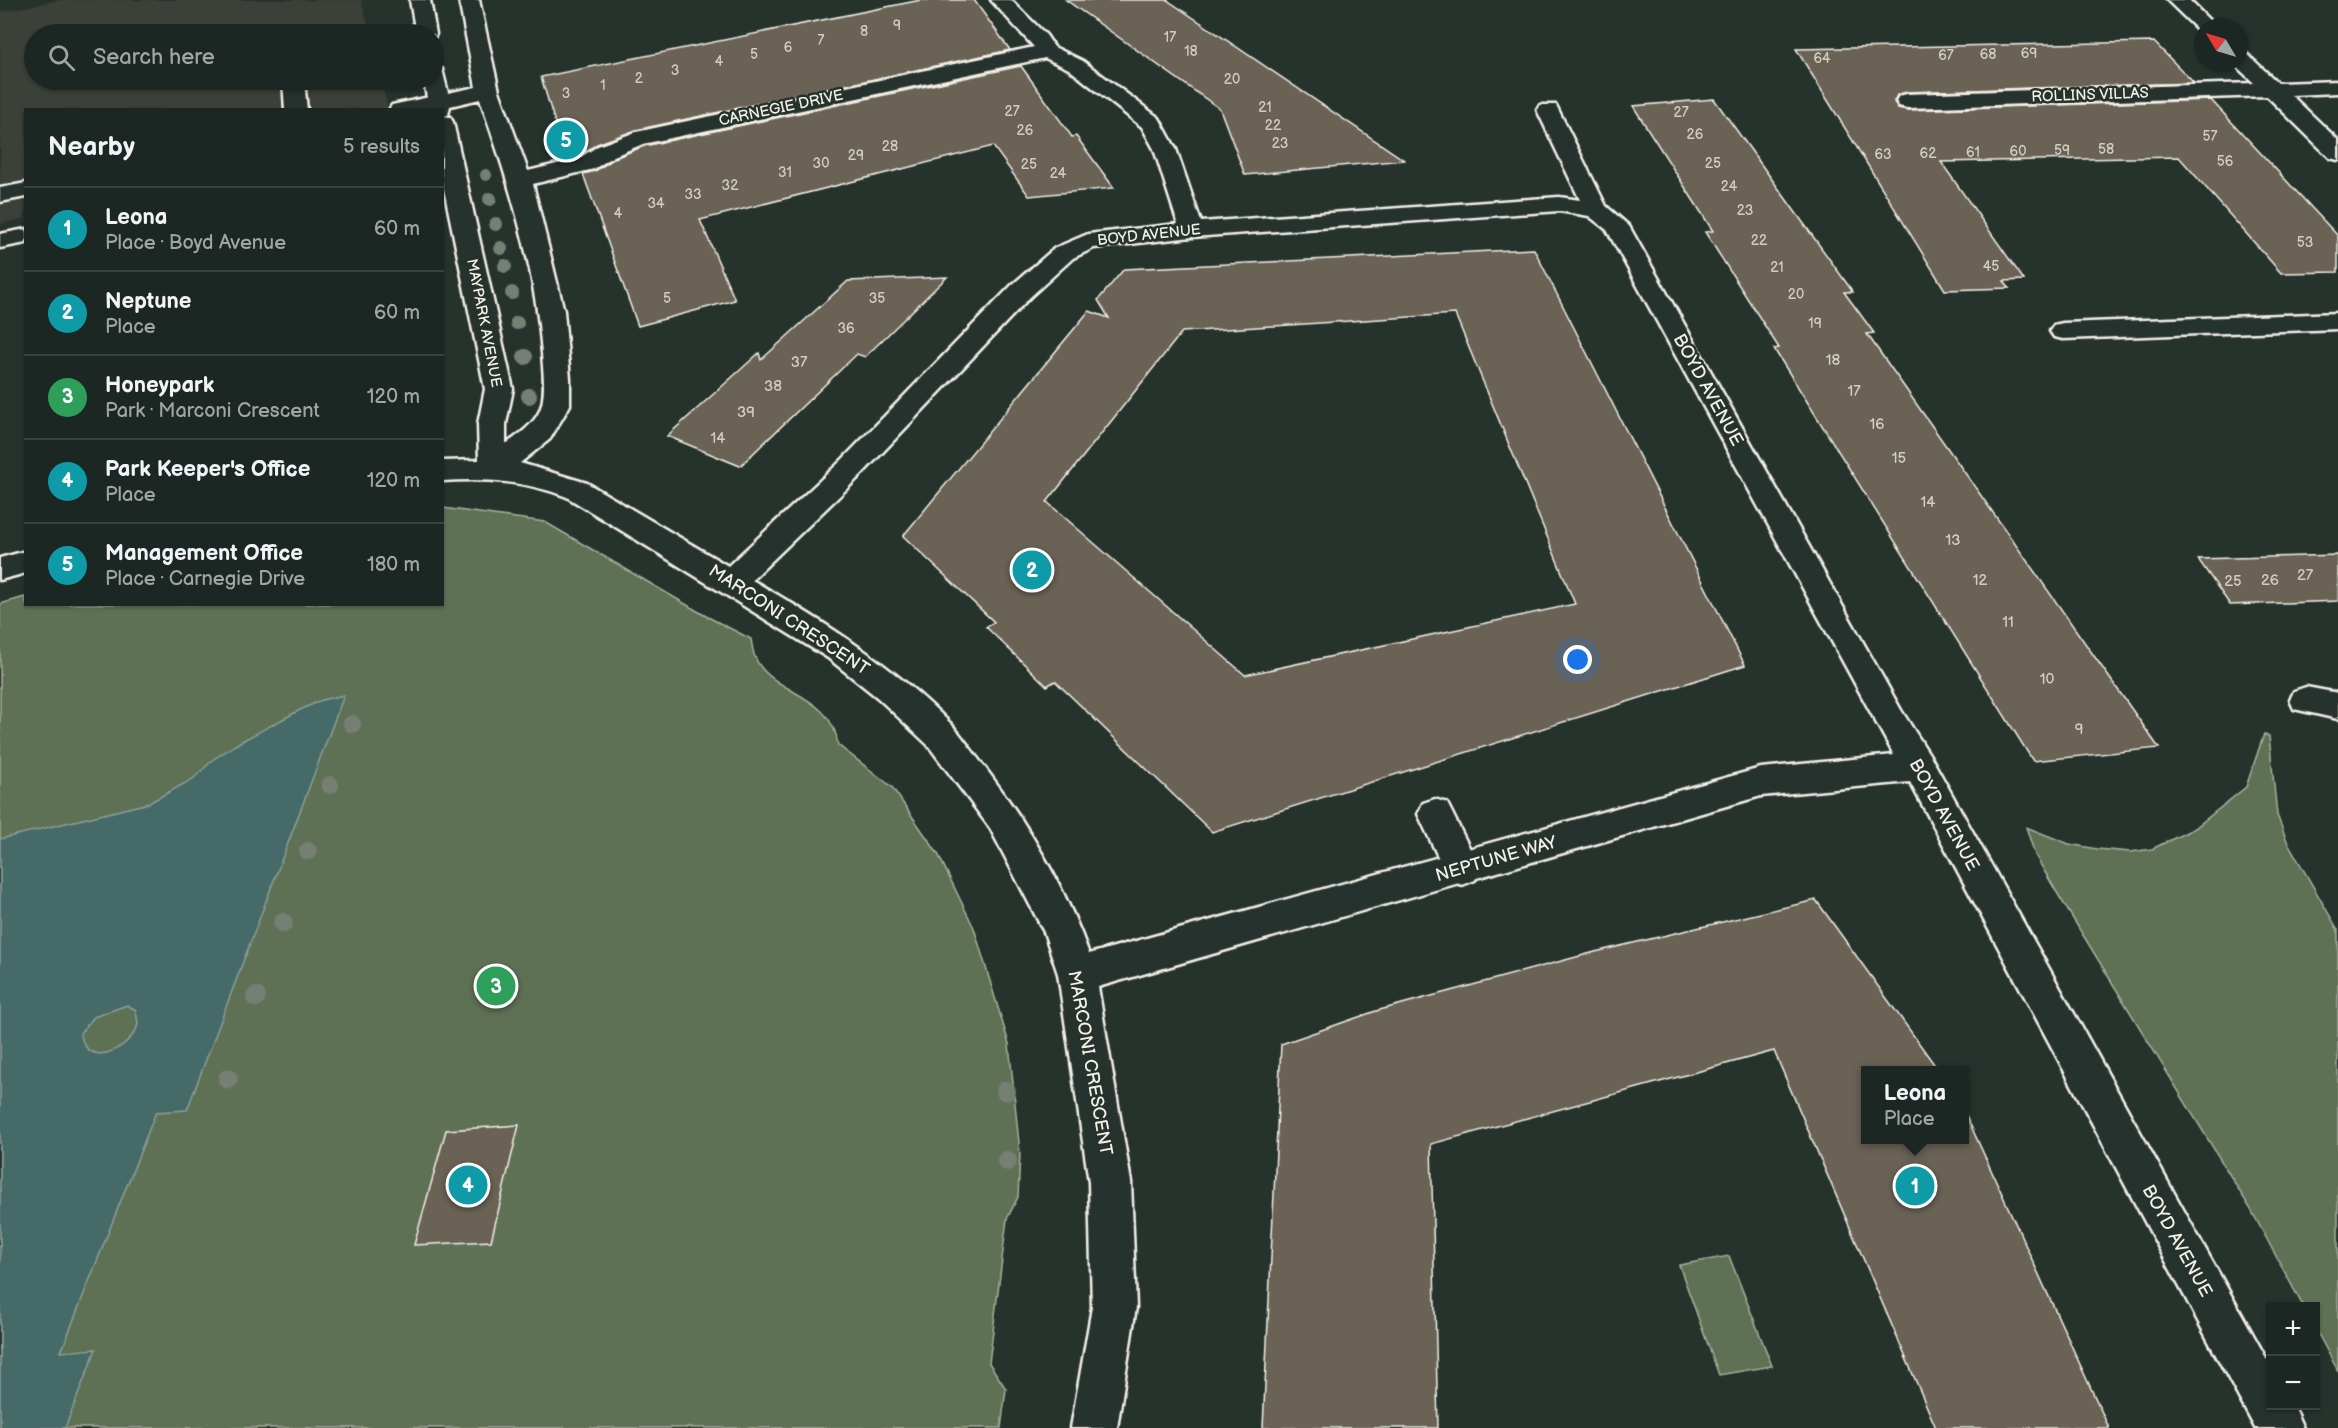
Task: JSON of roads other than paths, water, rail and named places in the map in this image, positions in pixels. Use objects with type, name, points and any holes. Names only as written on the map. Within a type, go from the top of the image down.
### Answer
[{"type":"street","points":[[420,0],[424,24]]},
{"type":"street","points":[[469,0],[488,91],[520,180],[551,311],[556,405],[540,432],[493,470]]},
{"type":"street","points":[[1001,0],[1014,16],[1039,39],[1047,51],[1076,65],[1151,123],[1165,150],[1192,230]]},
{"type":"street","points":[[2177,0],[2196,18]]},
{"type":"street","name":"CARNEGIE DRIVE","points":[[520,180],[586,164],[606,151],[636,139],[1047,51]]},
{"type":"street","points":[[2248,65],[2338,153]]},
{"type":"street","name":"ROLLINS VILLAS","points":[[1907,101],[2338,87]]},
{"type":"street","points":[[295,90],[296,108]]},
{"type":"street","name":"MAYPARK AVENUE","points":[[437,90],[440,108]]},
{"type":"street","points":[[444,109],[488,91]]},
{"type":"street","name":"BOYD AVENUE","points":[[1548,110],[1596,210]]},
{"type":"street","name":"MAYPARK AVENUE","points":[[444,130],[499,389],[492,424],[493,470]]},
{"type":"street","points":[[0,195],[24,190]]},
{"type":"street","name":"BOYD AVENUE","points":[[731,581],[851,468],[1021,291],[1064,253],[1088,241],[1192,230],[1559,204],[1596,210],[1617,226],[1889,719],[1919,767],[2280,1428]]},
{"type":"street","points":[[0,242],[24,236]]},
{"type":"street","points":[[2063,331],[2338,321]]},
{"type":"street","name":"MARCONI CRESCENT","points":[[444,471],[493,470],[555,480],[577,490],[731,581],[839,649],[890,688],[940,735],[1002,817],[1061,928],[1077,974],[1110,1182],[1114,1307],[1094,1428]]},
{"type":"street","points":[[0,569],[24,563]]},
{"type":"street","points":[[2306,700],[2338,706]]},
{"type":"street","name":"NEPTUNE WAY","points":[[1077,974],[1114,966],[1462,869],[1761,782],[1919,767]]},
{"type":"street","points":[[1435,814],[1462,869]]},
{"type":"water","points":[[344,695],[187,1110],[156,1112],[61,1352],[96,1349],[65,1428],[0,1428],[0,839],[149,803],[193,779],[215,758],[240,742],[322,700]],"holes":[[[127,1005],[136,1010],[138,1024],[123,1045],[115,1050],[99,1054],[91,1052],[84,1045],[80,1033],[94,1017]]]},
{"type":"place","name":"Management Office","points":[[566,140]]},
{"type":"place","name":"Neptune","points":[[1032,570]]},
{"type":"place","name":"Honeypark","points":[[496,986]]},
{"type":"place","name":"Park Keeper's Office","points":[[468,1185]]},
{"type":"place","name":"Leona","points":[[1915,1186]]}]
